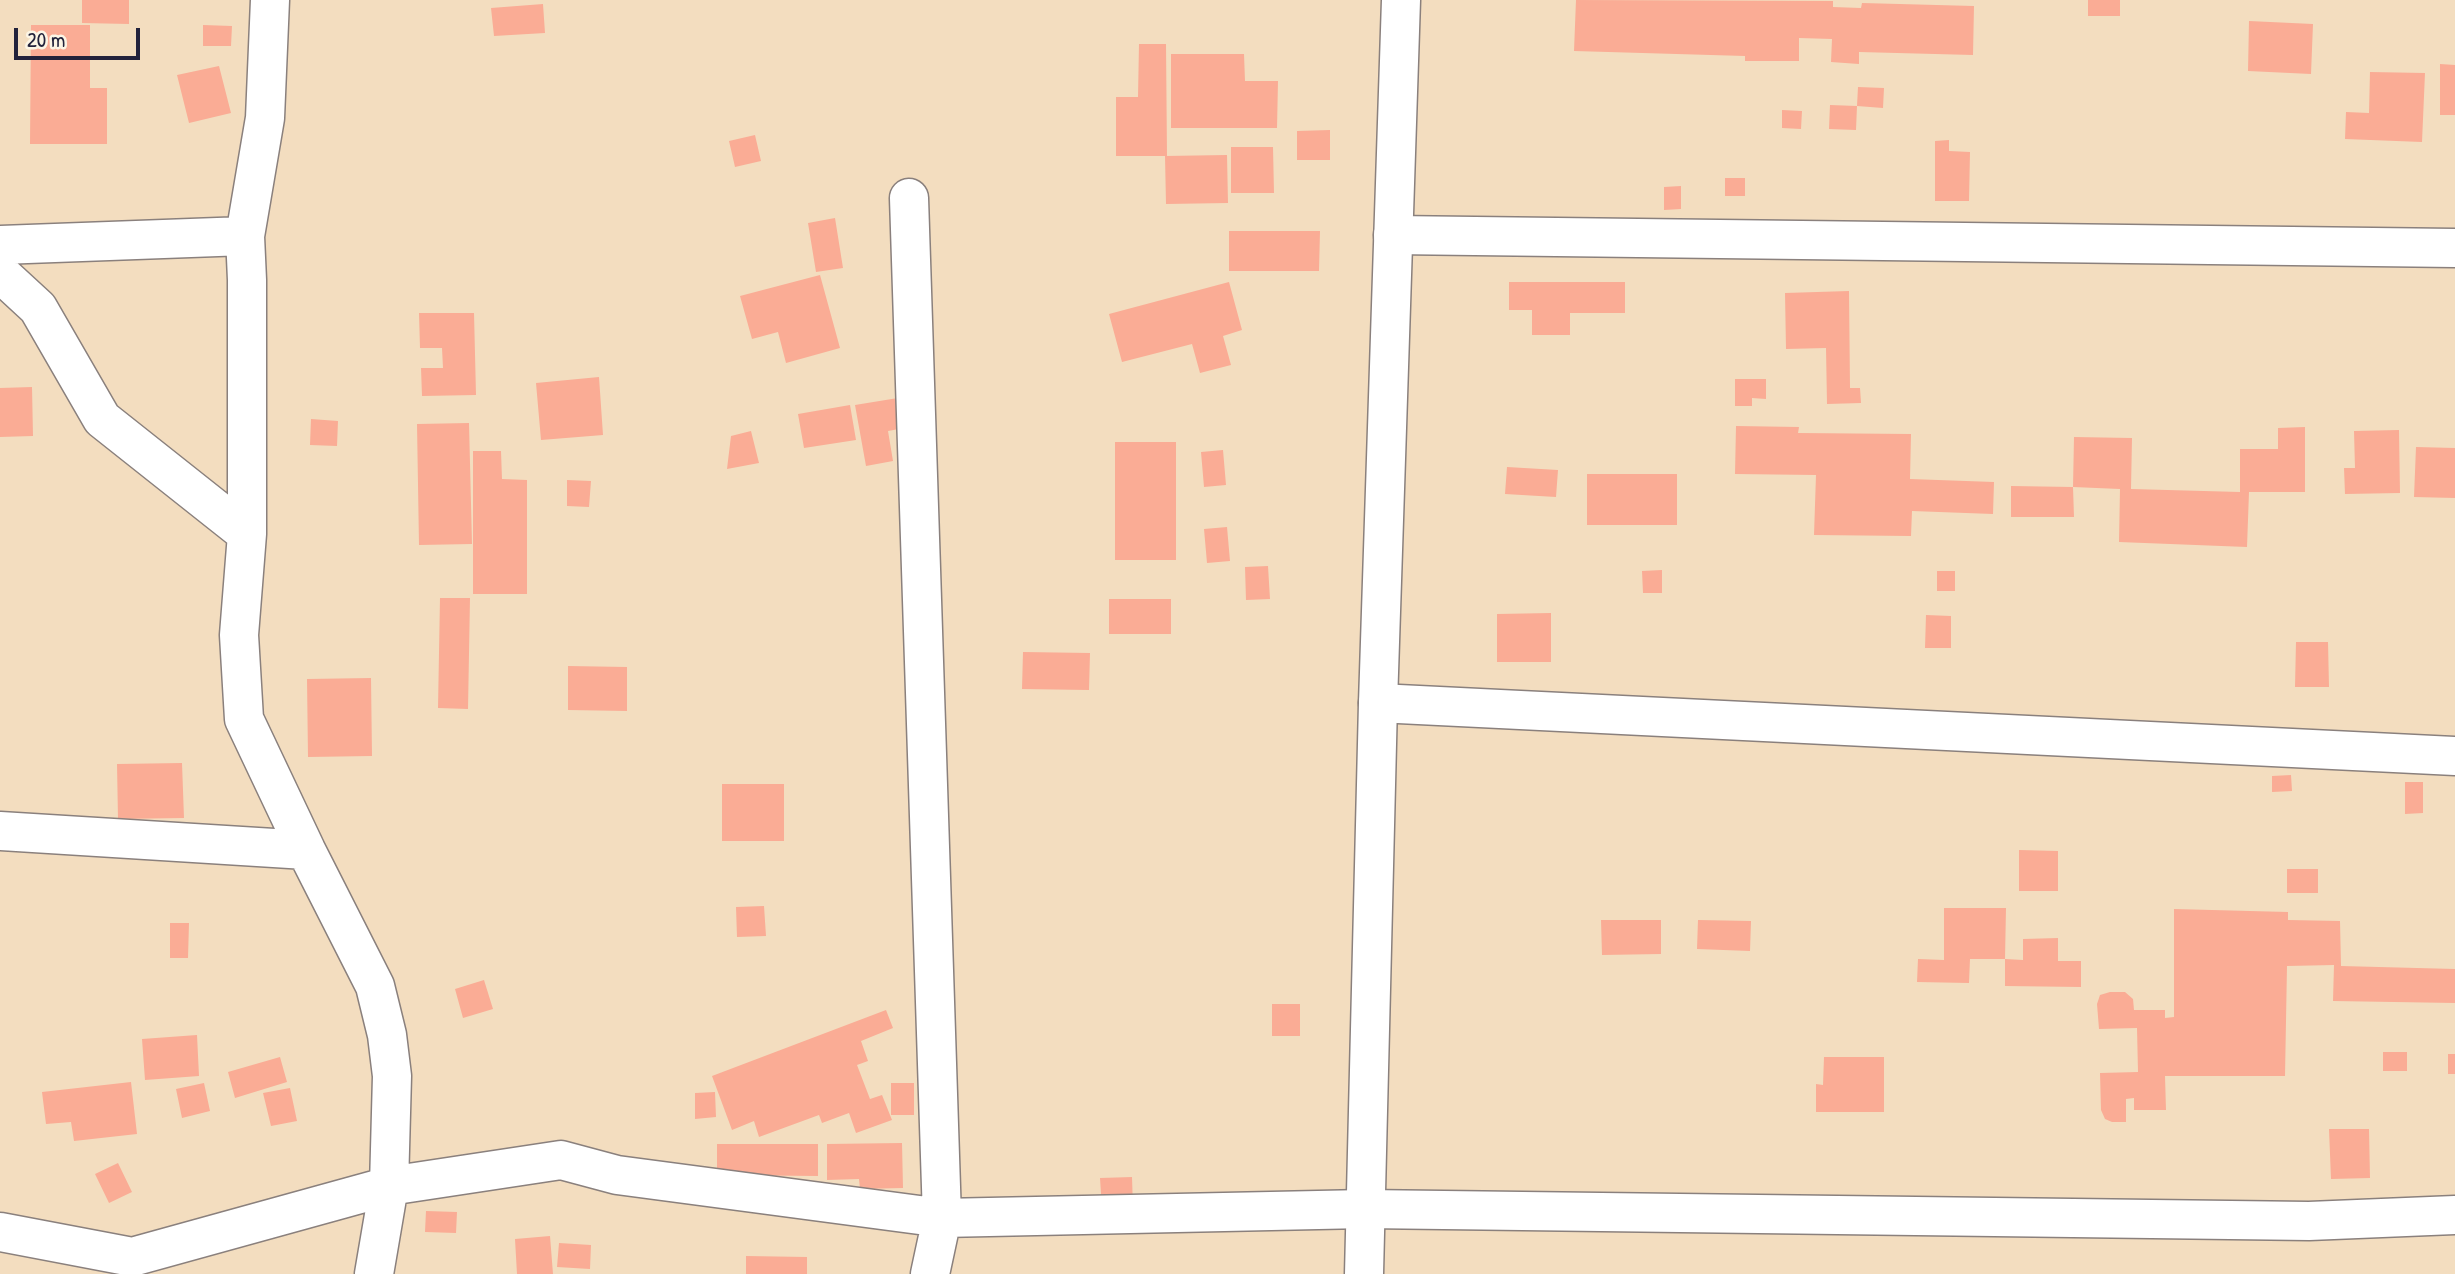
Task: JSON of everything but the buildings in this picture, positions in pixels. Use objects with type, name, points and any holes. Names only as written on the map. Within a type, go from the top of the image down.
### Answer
[{"type":"street","points":[[271,0],[265,118],[244,236],[247,280],[247,534],[239,635],[244,719],[375,986],[387,1035],[392,1076],[389,1186],[374,1274]]},
{"type":"street","points":[[1364,1274],[1378,703],[1401,0]]},
{"type":"street","points":[[909,198],[942,1218],[930,1274]]},
{"type":"street","points":[[1393,234],[2455,248]]},
{"type":"street","points":[[0,245],[244,236]]},
{"type":"street","points":[[0,273],[38,308],[102,419],[247,534]]},
{"type":"street","points":[[1378,703],[2455,756]]},
{"type":"street","points":[[0,831],[306,850]]},
{"type":"street","points":[[0,1232],[143,1266],[389,1186],[561,1160],[617,1175],[942,1218],[1365,1209],[2309,1221],[2455,1216]]}]
